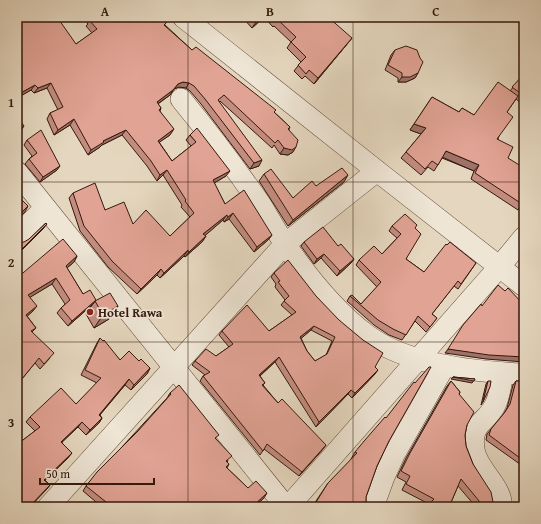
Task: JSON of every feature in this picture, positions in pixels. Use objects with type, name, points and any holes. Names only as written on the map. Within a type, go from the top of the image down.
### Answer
[{"type":"street","points":[[183,17],[524,286]]},
{"type":"street","points":[[181,99],[260,205],[285,244],[329,301],[368,336],[418,360],[503,373],[524,374]]},
{"type":"street","points":[[48,507],[285,244],[377,171]]},
{"type":"street","points":[[17,172],[173,368],[287,507],[418,360],[524,237]]},
{"type":"street","points":[[17,236],[45,208]]},
{"type":"street","points":[[373,507],[395,453],[445,365]]},
{"type":"street","points":[[501,507],[502,502],[500,495],[481,467],[474,450],[474,433],[481,421],[491,412],[496,403],[503,373]]},
{"type":"building","points":[[17,17],[57,17],[76,44],[97,29],[90,21],[92,19],[90,17],[160,17],[167,22],[164,25],[192,50],[196,47],[276,110],[274,112],[290,127],[288,129],[298,140],[296,147],[292,150],[284,148],[278,140],[275,143],[224,95],[218,100],[262,160],[254,163],[194,86],[183,82],[178,84],[173,90],[157,102],[161,108],[159,110],[174,129],[158,141],[172,161],[196,142],[190,135],[197,128],[230,171],[213,180],[225,204],[244,190],[272,235],[257,247],[233,213],[228,217],[227,215],[203,234],[206,236],[189,252],[188,250],[164,273],[161,269],[141,289],[112,261],[84,226],[73,193],[95,183],[105,210],[124,202],[133,224],[146,210],[170,236],[194,213],[185,201],[186,200],[167,170],[160,175],[151,161],[126,130],[103,141],[104,142],[91,150],[74,119],[58,130],[50,113],[63,107],[51,83],[38,88],[35,85],[17,95]]},
{"type":"building","points":[[252,17],[262,17],[256,22]]},
{"type":"building","points":[[273,17],[328,17],[352,38],[318,78],[309,70],[306,74],[298,65],[306,57],[291,42],[296,37]]},
{"type":"building","points":[[406,46],[417,50],[423,62],[418,73],[410,77],[402,77],[402,73],[388,65],[395,50]]},
{"type":"building","points":[[524,74],[524,96],[512,87]]},
{"type":"building","points":[[498,82],[518,96],[507,112],[513,117],[497,139],[513,147],[508,158],[524,168],[524,200],[522,204],[475,173],[479,165],[446,151],[438,165],[432,161],[425,169],[406,152],[426,128],[414,124],[432,97],[459,112],[462,108],[474,115]]},
{"type":"building","points":[[17,116],[24,126],[17,131]]},
{"type":"building","points":[[41,130],[60,166],[43,177],[29,159],[37,153],[27,140]]},
{"type":"building","points":[[342,168],[348,175],[293,220],[264,174],[271,169],[293,198],[312,181],[316,186]]},
{"type":"building","points":[[20,198],[28,206],[17,217],[17,201]]},
{"type":"building","points":[[405,214],[417,225],[415,228],[421,234],[406,259],[424,272],[446,244],[447,245],[450,242],[476,263],[461,284],[458,281],[432,314],[437,318],[430,327],[418,316],[406,335],[378,320],[350,296],[352,295],[361,304],[381,282],[359,260],[374,246],[382,254],[401,234],[392,226]]},
{"type":"building","points":[[46,223],[47,224],[17,254],[17,242],[24,242],[29,239]]},
{"type":"building","points":[[323,227],[338,246],[341,244],[354,259],[340,271],[324,254],[317,259],[304,242]]},
{"type":"building","points":[[63,239],[77,256],[66,266],[83,294],[90,290],[96,300],[72,321],[61,308],[70,300],[56,278],[28,295],[37,306],[26,315],[36,328],[31,331],[54,353],[44,364],[39,358],[17,385],[17,278]]},
{"type":"building","points":[[288,260],[316,296],[339,320],[363,340],[383,353],[375,367],[378,370],[355,393],[351,390],[319,422],[279,357],[259,375],[265,383],[262,385],[278,403],[282,399],[326,445],[302,472],[267,444],[263,451],[203,376],[210,372],[195,361],[206,349],[216,356],[233,344],[222,331],[247,305],[269,331],[296,312],[284,301],[289,296],[278,282],[280,281],[274,273]],"holes":[[[314,326],[335,337],[327,354],[315,361],[307,351],[300,337]]]},
{"type":"building","points":[[498,285],[505,291],[508,288],[524,305],[524,357],[489,355],[448,349],[463,325],[481,304],[482,306]]},
{"type":"building","points":[[110,293],[118,306],[103,315],[95,301]]},
{"type":"building","points":[[100,338],[103,341],[104,340],[120,360],[129,351],[139,361],[141,359],[150,368],[134,385],[129,379],[99,415],[102,418],[90,430],[82,422],[61,442],[72,453],[44,480],[50,485],[29,507],[17,507],[17,441],[19,443],[40,427],[30,417],[61,388],[76,404],[101,378],[85,370]]},
{"type":"building","points":[[429,367],[431,367],[389,441],[377,466],[366,497],[368,507],[313,507],[328,483],[357,453],[355,452],[385,417],[386,418],[414,382],[415,383]]},
{"type":"building","points":[[453,377],[475,379],[474,381]]},
{"type":"building","points":[[451,381],[460,392],[459,394],[474,412],[467,425],[465,435],[466,446],[473,464],[491,492],[494,507],[484,507],[461,479],[449,507],[431,507],[429,504],[434,499],[406,484],[410,476],[401,471]]},
{"type":"building","points":[[488,381],[491,381],[490,387],[483,402]]},
{"type":"building","points":[[516,381],[524,381],[524,461],[489,435],[491,429],[510,404]]},
{"type":"building","points":[[179,385],[219,435],[215,438],[232,456],[226,461],[229,464],[226,467],[248,488],[256,481],[267,493],[252,507],[102,507],[106,502],[86,486],[97,472],[138,431],[171,394],[170,393]]},
{"type":"building","points":[[17,403],[22,409],[17,413]]},
{"type":"place","name":"Hotel Rawa","points":[[90,312]]}]
